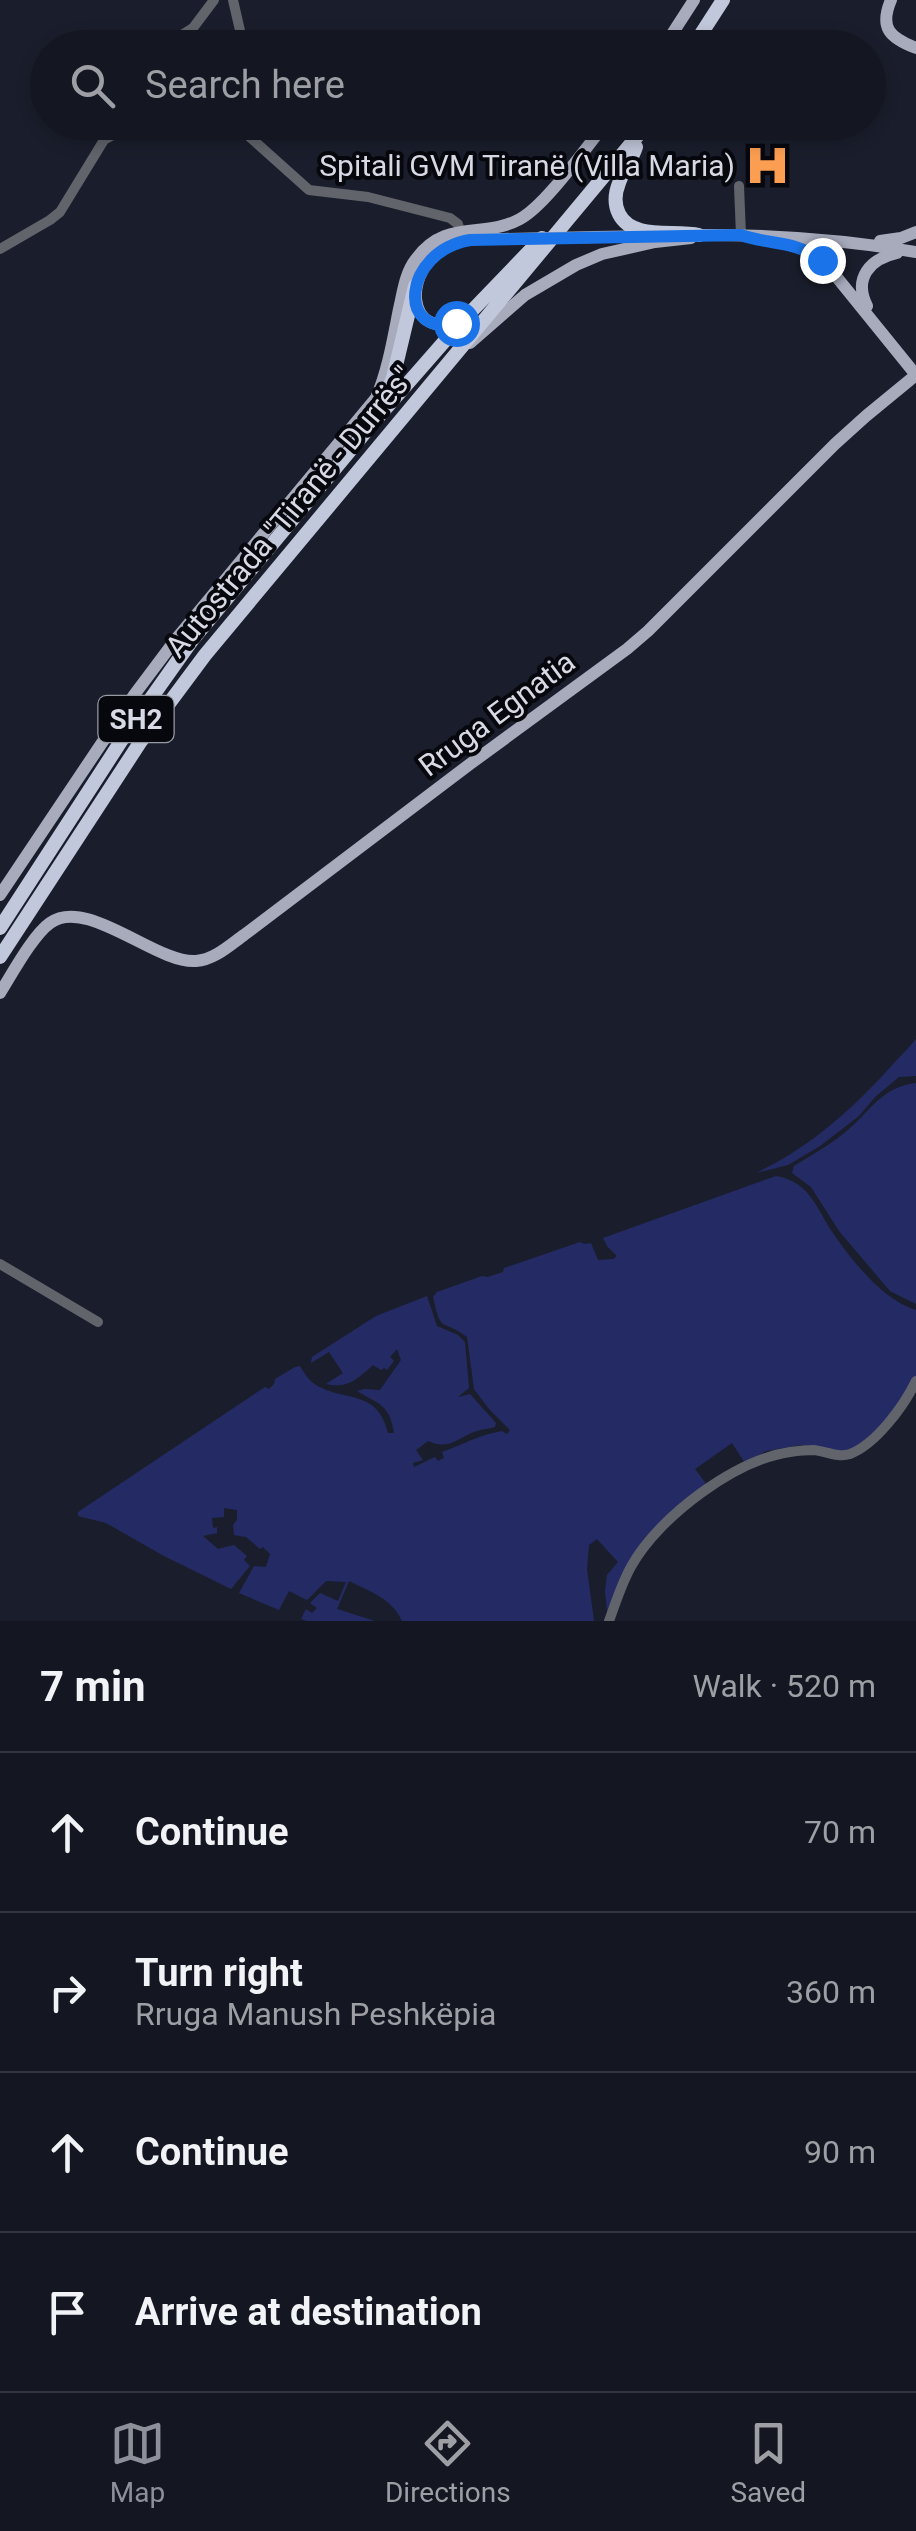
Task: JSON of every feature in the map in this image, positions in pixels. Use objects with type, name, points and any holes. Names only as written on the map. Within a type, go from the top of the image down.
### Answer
[{"type":"highway","points":[[704,30],[723,0]]},
{"type":"highway","points":[[714,30],[733,0]]},
{"type":"highway","name":"Autostrada \"Tiranë - Durrës\"","points":[[0,928],[124,735],[194,639],[373,423],[630,140]]},
{"type":"highway","name":"Autostrada \"Tiranë - Durrës\"","points":[[0,956],[141,741],[184,683],[632,140]]},
{"type":"highway","points":[[637,140],[617,187],[615,201],[621,218],[647,232],[700,235]]},
{"type":"highway","points":[[373,423],[380,399],[393,378],[415,286]]},
{"type":"main road","points":[[675,30],[694,0]]},
{"type":"main road","points":[[891,0],[885,23],[889,31],[916,48]]},
{"type":"main road","points":[[0,893],[176,638],[380,399],[404,286],[420,253],[433,242],[460,230],[503,226],[525,216],[592,140]]},
{"type":"main road","points":[[862,243],[893,240],[916,232]]},
{"type":"main road","points":[[460,350],[525,295],[576,266],[602,254],[700,235]]},
{"type":"main road","points":[[741,235],[792,244],[822,260],[910,358]]},
{"type":"main road","points":[[464,319],[446,325],[426,319],[417,307],[415,286],[422,270],[442,248],[470,240],[792,236],[915,252]]},
{"type":"main road","points":[[915,252],[876,260],[867,268],[861,287],[866,304],[910,358],[916,375]]},
{"type":"main road","points":[[900,388],[910,358]]},
{"type":"main road","name":"Rruga Egnatia","points":[[0,992],[42,930],[54,920],[80,916],[188,961],[212,956],[282,908],[627,649],[835,444],[916,375]]},
{"type":"street","points":[[190,30],[214,0]]},
{"type":"street","points":[[232,0],[240,30]]},
{"type":"street","points":[[0,249],[60,212],[104,140]]},
{"type":"street","points":[[253,140],[310,190],[368,197],[450,218],[460,230]]},
{"type":"street","points":[[739,186],[741,235]]},
{"type":"street","points":[[0,1264],[98,1322]]},
{"type":"street","points":[[609,1621],[631,1566],[646,1544],[695,1498],[756,1461],[812,1450],[841,1456],[853,1453],[894,1417],[916,1382]]},
{"type":"shaded area","points":[[916,1039],[916,1076],[899,1077],[859,1116],[820,1146],[788,1165],[756,1173],[831,1125]]},
{"type":"shaded area","points":[[916,1083],[916,1304],[890,1291],[839,1231],[811,1187],[792,1173],[794,1166],[843,1134],[884,1096]]},
{"type":"shaded area","points":[[776,1176],[805,1191],[860,1269],[892,1298],[916,1310],[916,1377],[896,1411],[856,1448],[840,1452],[801,1445],[766,1451],[745,1463],[732,1443],[695,1469],[707,1485],[639,1546],[608,1621],[607,1575],[618,1562],[597,1539],[589,1545],[587,1569],[594,1621],[402,1621],[387,1601],[349,1581],[337,1609],[375,1621],[307,1621],[301,1619],[306,1609],[312,1613],[317,1608],[310,1603],[320,1593],[338,1601],[346,1582],[326,1581],[307,1600],[289,1591],[279,1610],[239,1593],[254,1566],[266,1567],[270,1554],[246,1537],[234,1535],[237,1510],[224,1508],[224,1517],[212,1518],[217,1533],[203,1536],[218,1549],[234,1545],[247,1556],[244,1560],[250,1566],[231,1589],[106,1523],[78,1516],[78,1512],[265,1387],[269,1389],[275,1379],[295,1367],[300,1366],[316,1385],[368,1403],[383,1419],[388,1433],[394,1433],[386,1410],[357,1391],[380,1390],[401,1360],[397,1349],[387,1370],[373,1365],[340,1385],[326,1384],[343,1373],[329,1352],[311,1363],[312,1357],[376,1316],[427,1296],[437,1326],[465,1342],[469,1388],[458,1397],[470,1394],[496,1423],[495,1427],[449,1444],[428,1441],[416,1450],[423,1460],[413,1463],[414,1467],[435,1457],[438,1461],[444,1458],[442,1452],[479,1437],[502,1431],[507,1434],[510,1430],[474,1389],[467,1337],[438,1317],[433,1297],[437,1292],[580,1242],[591,1243],[598,1260],[613,1259],[617,1256],[603,1238]]},
{"type":"place","name":"Spitali GVM Tiranë (Villa Maria)","points":[[768,166]]},
{"type":"route","points":[[456,323],[436,324],[423,317],[417,307],[415,286],[422,270],[442,248],[470,240],[741,235],[792,244],[822,260]]}]
